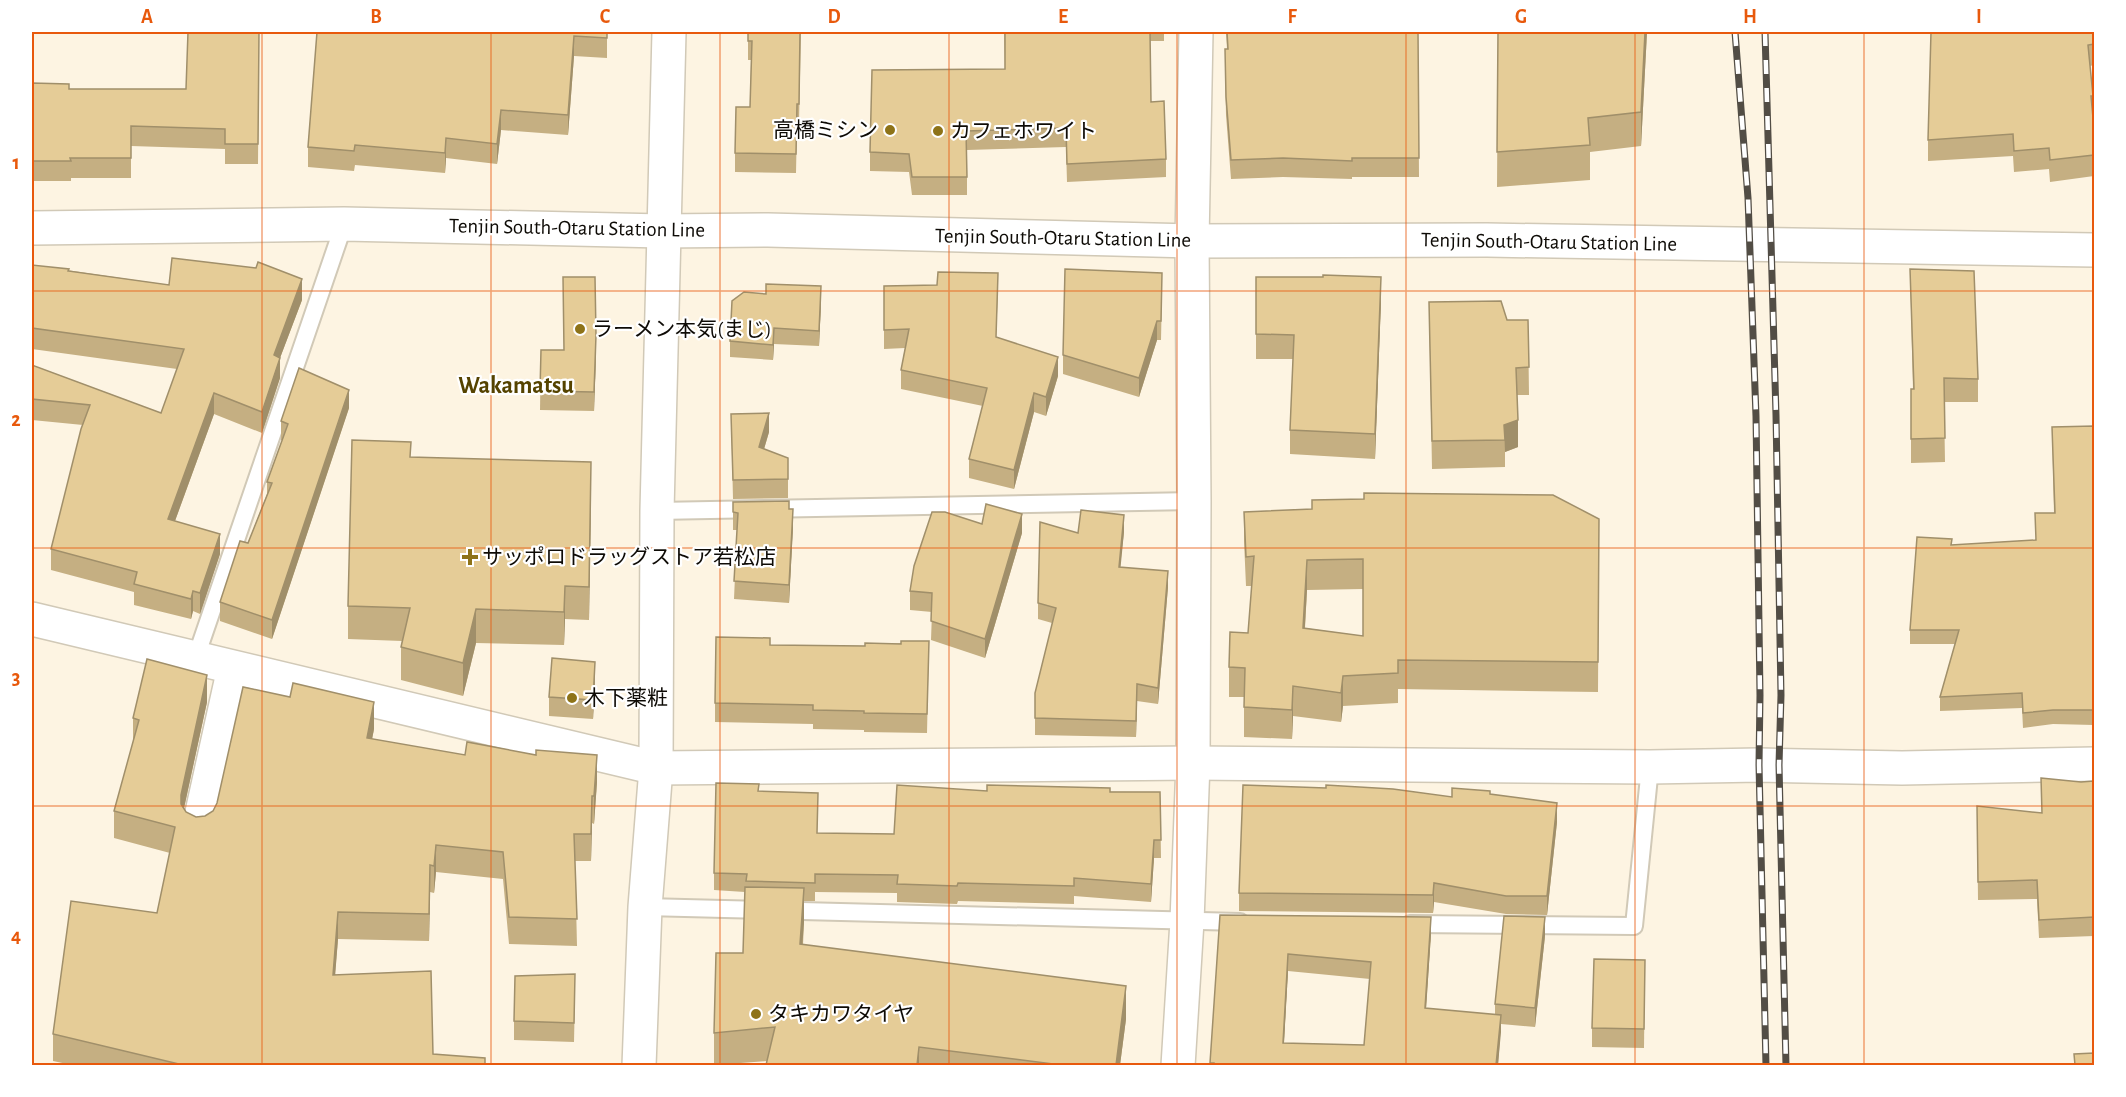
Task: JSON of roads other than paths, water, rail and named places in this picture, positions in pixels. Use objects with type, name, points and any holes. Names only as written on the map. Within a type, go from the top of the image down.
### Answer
[{"type":"street","points":[[639,1065],[645,907],[656,768],[657,511],[662,231],[669,32]]},
{"type":"street","points":[[1178,1065],[1187,921],[1193,763],[1192,241],[1196,32]]},
{"type":"street","name":"Tenjin South-Otaru Station Line","points":[[32,228],[344,224],[662,231],[768,230],[1192,241],[1486,240],[2094,250]]},
{"type":"street","points":[[32,619],[656,768],[1193,763],[1650,767],[1759,765],[1902,768],[2094,764]]},
{"type":"street","points":[[199,826],[234,668]]},
{"type":"lane","points":[[196,657],[344,224]]},
{"type":"lane","points":[[657,511],[1194,501]]},
{"type":"lane","points":[[1399,924],[1634,926],[1650,767]]},
{"type":"lane","points":[[645,907],[1258,922]]},
{"type":"railway","points":[[1735,32],[1748,198],[1756,416],[1759,765],[1766,1066]]},
{"type":"railway","points":[[1765,32],[1776,415],[1781,695],[1779,765],[1786,1066]]},
{"type":"place","name":"高橋ミシン","points":[[890,130]]},
{"type":"place","name":"カフェホワイト","points":[[938,131]]},
{"type":"place","name":"ラーメン本気(まじ)","points":[[580,329]]},
{"type":"place","name":"サッポロドラッグストア若松店","points":[[470,557]]},
{"type":"place","name":"木下薬粧","points":[[572,698]]},
{"type":"place","name":"タキカワタイヤ","points":[[756,1014]]},
{"type":"district","name":"Wakamatsu","points":[[516,386]]}]
